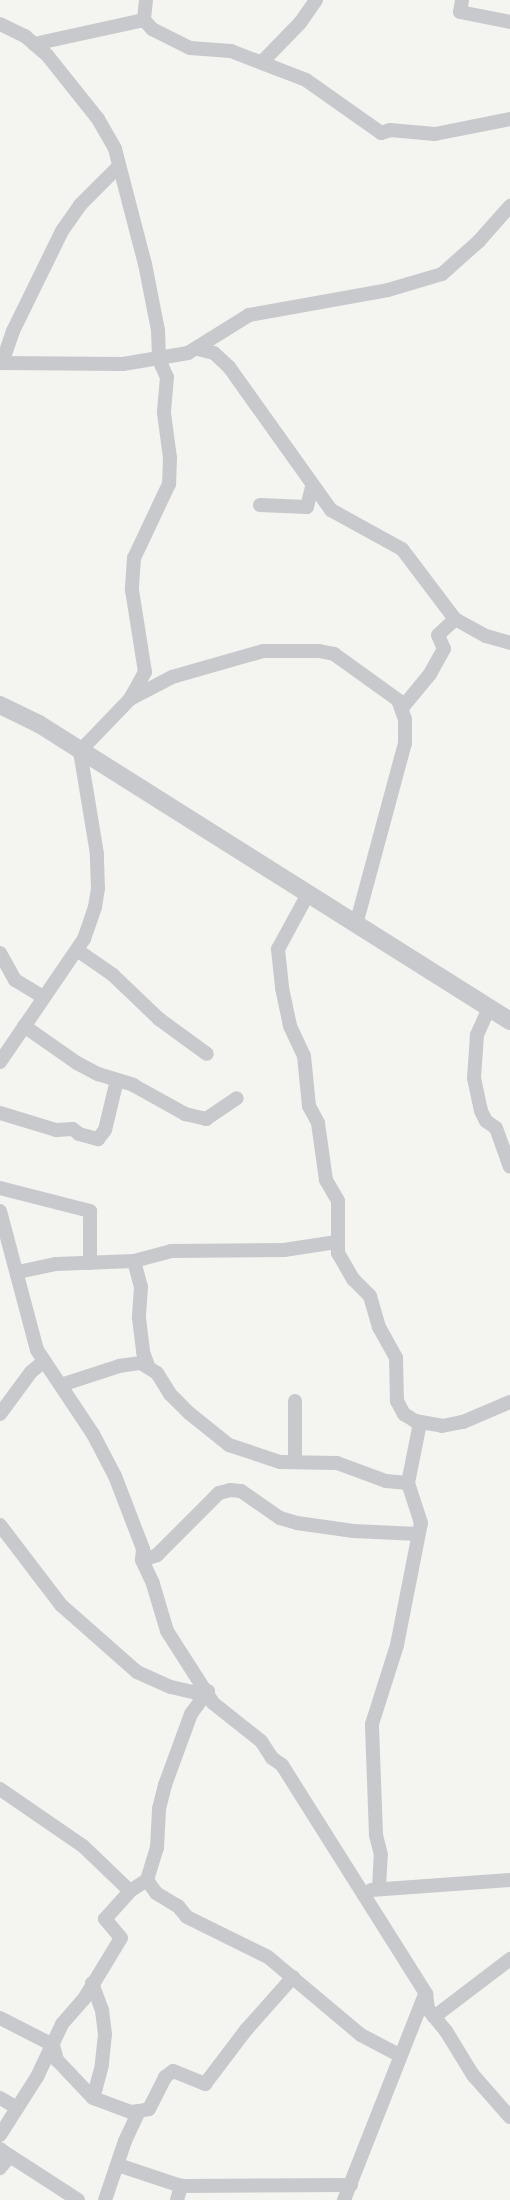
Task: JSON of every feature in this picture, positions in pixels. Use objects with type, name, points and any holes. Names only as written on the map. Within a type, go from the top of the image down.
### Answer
[{"type":"street","points":[[144,20],[146,0]]},
{"type":"street","points":[[263,61],[300,22],[316,0]]},
{"type":"street","points":[[462,0],[460,12],[510,22]]},
{"type":"street","points":[[34,44],[144,20]]},
{"type":"street","points":[[144,20],[152,28],[190,48],[231,51],[263,61],[306,80],[381,134],[390,130],[435,134],[510,119]]},
{"type":"street","points":[[0,24],[25,36],[47,55],[98,119],[115,149],[144,264],[158,330],[159,360],[168,384],[164,413],[170,458],[169,484],[134,558],[132,590],[145,672],[130,699],[80,751]]},
{"type":"street","points":[[118,166],[80,205],[62,231],[13,331],[1,363],[88,365],[159,360],[198,349],[237,322],[262,311],[354,297],[442,274],[479,242],[510,206]]},
{"type":"street","points":[[198,349],[214,353],[229,367],[312,487],[331,510],[345,520],[402,549],[455,619],[486,636],[510,643]]},
{"type":"street","points":[[260,505],[307,507],[312,487]]},
{"type":"street","points":[[402,708],[430,674],[444,649],[438,636],[455,619]]},
{"type":"street","points":[[130,699],[172,677],[248,654],[319,651],[343,660],[398,700],[402,708],[405,743],[356,924]]},
{"type":"street","points":[[0,705],[80,751],[510,1021]]},
{"type":"street","points":[[0,1062],[76,950],[90,921],[98,889],[97,854],[80,751]]},
{"type":"street","points":[[308,894],[282,941],[279,968],[290,1026],[304,1056],[309,1076],[309,1106],[318,1123],[326,1180],[338,1202],[336,1242],[338,1253],[353,1279],[370,1296],[379,1327],[396,1358],[397,1401],[404,1414],[420,1423],[453,1425],[510,1402]]},
{"type":"street","points":[[76,950],[113,975],[159,1019],[206,1054]]},
{"type":"street","points":[[0,953],[15,980],[43,998]]},
{"type":"street","points":[[489,1008],[477,1035],[474,1078],[481,1111],[486,1122],[496,1128],[510,1167]]},
{"type":"street","points":[[24,1026],[77,1063],[200,1119],[212,1116],[237,1098]]},
{"type":"street","points":[[0,1113],[56,1130],[73,1128],[79,1134],[98,1139],[105,1130],[117,1080]]},
{"type":"street","points":[[0,1188],[90,1211],[90,1263]]},
{"type":"street","points":[[0,1211],[18,1272],[31,1333],[43,1362],[61,1385],[115,1476],[143,1549],[142,1560],[153,1584],[167,1631],[213,1703],[261,1740],[272,1758],[282,1765],[426,1994],[428,2009],[490,2098],[510,2117]]},
{"type":"street","points":[[18,1272],[56,1264],[134,1261],[171,1251],[284,1250],[336,1242]]},
{"type":"street","points":[[134,1261],[142,1287],[139,1318],[143,1352],[148,1366],[170,1394],[221,1441],[252,1454],[280,1462],[338,1463],[386,1481],[408,1483]]},
{"type":"street","points":[[0,1414],[31,1372],[43,1362]]},
{"type":"street","points":[[61,1385],[132,1363],[148,1366]]},
{"type":"street","points":[[295,1401],[295,1462]]},
{"type":"street","points":[[380,1888],[381,1855],[376,1835],[372,1724],[397,1645],[421,1523],[408,1483],[420,1423]]},
{"type":"street","points":[[142,1560],[157,1555],[219,1493],[230,1490],[241,1492],[280,1518],[297,1523],[353,1531],[418,1534]]},
{"type":"street","points":[[0,1525],[61,1605],[137,1672],[161,1684],[207,1693]]},
{"type":"street","points":[[0,2135],[17,2108],[62,2024],[84,1999],[121,1938],[105,1919],[130,1891],[146,1880],[157,1848],[159,1809],[165,1785],[191,1714],[207,1693]]},
{"type":"street","points":[[0,1789],[83,1846],[130,1891]]},
{"type":"street","points":[[146,1880],[156,1893],[178,1906],[187,1917],[268,1957],[361,2035],[399,2055]]},
{"type":"street","points":[[362,1892],[380,1888],[465,1886],[510,1880]]},
{"type":"street","points":[[434,2017],[510,1959]]},
{"type":"street","points":[[0,2018],[52,2045],[57,2060],[93,2098],[131,2112],[140,2111],[149,2109],[165,2077],[173,2071],[205,2084],[246,2030],[293,1977]]},
{"type":"street","points":[[92,1983],[102,2010],[105,2034],[102,2065],[93,2098]]},
{"type":"street","points":[[344,2200],[399,2055],[426,1994]]},
{"type":"street","points":[[0,2098],[17,2108]]},
{"type":"street","points":[[105,2200],[125,2141],[140,2111]]},
{"type":"street","points":[[0,2168],[5,2153],[78,2200]]},
{"type":"street","points":[[118,2165],[181,2186],[351,2185]]},
{"type":"street","points":[[177,2200],[181,2186]]}]
